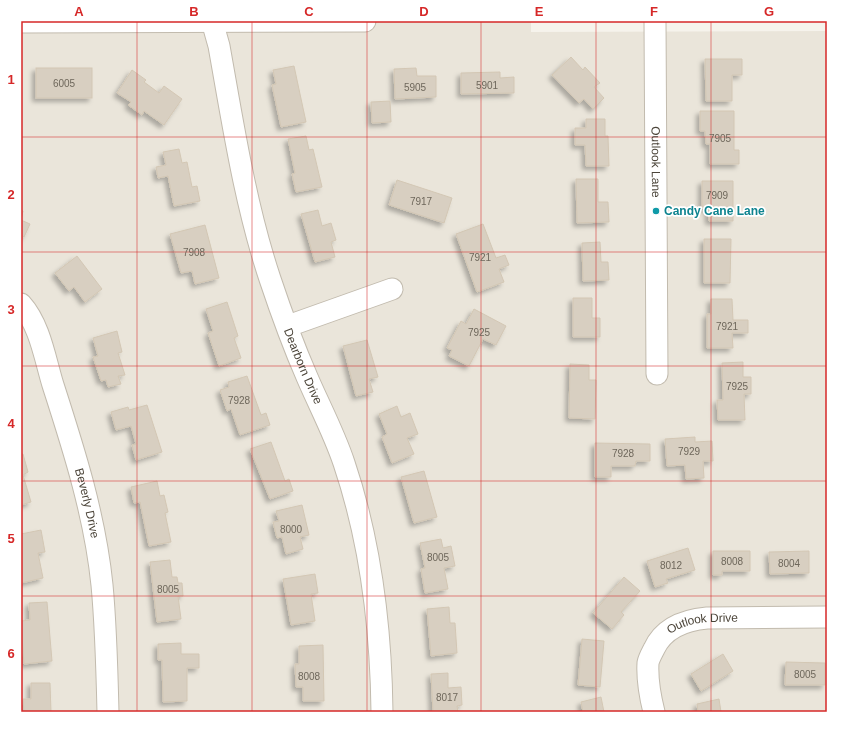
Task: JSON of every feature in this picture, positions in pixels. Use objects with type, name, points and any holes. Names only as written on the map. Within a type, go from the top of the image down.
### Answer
[{"type":"street","name":"Dearborn Drive","points":[[212,21],[219,46],[252,214],[270,279],[306,375],[343,462],[359,517],[369,562],[379,625],[382,712]]},
{"type":"street","points":[[21,22],[365,21]]},
{"type":"street","name":"Outlook Lane","points":[[655,21],[657,374]]},
{"type":"street","points":[[288,326],[392,289]]},
{"type":"street","name":"Beverly Drive","points":[[21,304],[32,321],[38,335],[82,479],[94,532],[102,584],[106,634],[108,712]]},
{"type":"street","name":"Outlook Drive","points":[[654,712],[648,685],[648,661],[658,641],[672,627],[689,620],[707,618],[827,617]]},
{"type":"shaded area","points":[[21,21],[531,21],[531,32],[827,31],[827,712],[21,712]]},
{"type":"building","points":[[571,57],[583,70],[585,67],[600,83],[594,87],[604,98],[593,109],[584,99],[579,103],[552,75]]},
{"type":"building","points":[[705,59],[742,59],[742,75],[732,75],[732,101],[706,101]]},
{"type":"building","points":[[294,66],[306,122],[281,127],[272,85],[276,84],[273,70]]},
{"type":"building","points":[[36,68],[92,68],[92,98],[36,98]]},
{"type":"building","points":[[416,68],[417,76],[436,76],[436,97],[395,99],[394,69]]},
{"type":"building","points":[[132,70],[146,80],[144,82],[159,93],[164,86],[182,99],[164,125],[144,111],[142,115],[128,105],[131,102],[117,93]]},
{"type":"building","points":[[500,72],[500,78],[514,77],[514,93],[461,94],[461,73]]},
{"type":"building","points":[[390,101],[391,122],[372,123],[371,102]]},
{"type":"building","points":[[700,111],[734,111],[734,150],[739,150],[739,164],[710,164],[710,144],[706,144],[705,131],[700,131]]},
{"type":"building","points":[[586,119],[605,119],[605,136],[608,136],[609,166],[586,166],[585,145],[575,145],[575,128],[586,128]]},
{"type":"building","points":[[306,136],[309,150],[313,149],[322,187],[296,192],[292,174],[295,173],[288,139]]},
{"type":"building","points":[[179,149],[182,163],[187,162],[192,187],[197,186],[200,201],[174,206],[168,176],[158,178],[156,167],[166,165],[163,152]]},
{"type":"building","points":[[576,179],[598,179],[598,202],[608,202],[609,222],[577,223]]},
{"type":"building","points":[[397,180],[452,198],[444,223],[389,205]]},
{"type":"building","points":[[702,181],[733,181],[733,221],[709,221],[708,208],[702,208]]},
{"type":"building","points":[[318,210],[322,226],[331,223],[336,240],[331,242],[335,257],[315,262],[301,214]]},
{"type":"building","points":[[21,220],[30,224],[24,237],[21,235]]},
{"type":"building","points":[[483,224],[496,258],[505,255],[509,265],[499,269],[504,282],[477,292],[456,234]]},
{"type":"building","points":[[205,225],[219,278],[195,284],[192,271],[181,273],[170,234]]},
{"type":"building","points":[[704,239],[731,239],[730,283],[704,283]]},
{"type":"building","points":[[600,242],[601,262],[608,262],[609,280],[583,281],[582,243]]},
{"type":"building","points":[[77,256],[102,289],[85,302],[74,287],[69,291],[55,273]]},
{"type":"building","points":[[573,298],[592,298],[592,318],[600,318],[600,337],[573,337]]},
{"type":"building","points":[[711,299],[732,299],[733,320],[748,320],[748,333],[732,333],[733,348],[707,348],[707,314],[711,314]]},
{"type":"building","points":[[227,302],[238,336],[234,338],[241,358],[219,366],[208,333],[213,331],[206,309]]},
{"type":"building","points":[[474,309],[506,326],[496,345],[483,339],[469,366],[449,356],[452,350],[447,348],[461,321],[466,324]]},
{"type":"building","points":[[117,331],[122,352],[118,353],[125,375],[118,376],[121,384],[108,387],[106,380],[101,381],[93,357],[98,356],[93,338]]},
{"type":"building","points":[[367,340],[378,377],[369,379],[373,392],[356,396],[343,346]]},
{"type":"building","points":[[743,362],[743,377],[751,377],[751,394],[744,394],[745,420],[718,420],[717,400],[723,400],[722,363]]},
{"type":"building","points":[[570,364],[589,365],[589,380],[596,380],[595,419],[569,418]]},
{"type":"building","points":[[247,376],[261,415],[266,413],[270,425],[240,435],[231,409],[227,411],[220,390],[229,387],[228,382]]},
{"type":"building","points":[[147,405],[162,452],[136,460],[132,445],[136,444],[131,426],[116,430],[111,412],[128,407],[129,410]]},
{"type":"building","points":[[397,406],[401,417],[410,413],[418,434],[407,438],[414,454],[392,463],[382,437],[387,434],[379,414]]},
{"type":"building","points":[[695,437],[695,442],[712,441],[713,461],[703,461],[704,478],[686,479],[685,465],[667,466],[665,439]]},
{"type":"building","points":[[271,442],[285,481],[289,479],[293,491],[270,499],[250,449]]},
{"type":"building","points":[[595,443],[650,444],[650,461],[636,461],[635,466],[611,466],[611,477],[595,477]]},
{"type":"building","points":[[21,454],[23,454],[28,472],[23,475],[31,502],[21,505]]},
{"type":"building","points":[[424,471],[437,517],[414,523],[401,477]]},
{"type":"building","points":[[157,481],[160,496],[164,495],[168,512],[165,513],[171,542],[149,546],[140,502],[134,503],[131,487]]},
{"type":"building","points":[[302,505],[309,535],[300,537],[303,549],[286,554],[282,537],[277,538],[273,522],[279,521],[276,511]]},
{"type":"building","points":[[41,530],[45,552],[38,553],[43,578],[21,583],[21,534]]},
{"type":"building","points":[[441,539],[443,548],[451,546],[455,566],[444,568],[448,589],[425,593],[421,569],[425,568],[420,543]]},
{"type":"building","points":[[688,548],[695,570],[666,579],[668,583],[655,587],[647,561]]},
{"type":"building","points":[[713,551],[750,551],[750,571],[722,571],[722,575],[713,575]]},
{"type":"building","points":[[809,551],[809,573],[770,574],[769,552]]},
{"type":"building","points":[[170,560],[172,577],[177,577],[178,583],[182,583],[183,596],[178,596],[181,619],[157,622],[150,562]]},
{"type":"building","points":[[315,574],[318,593],[311,594],[315,621],[291,625],[283,579]]},
{"type":"building","points":[[624,577],[640,591],[621,612],[624,615],[612,629],[593,613]]},
{"type":"building","points":[[47,602],[52,661],[24,664],[21,621],[30,620],[29,603]]},
{"type":"building","points":[[449,607],[450,623],[455,623],[457,653],[431,656],[427,609]]},
{"type":"building","points":[[582,639],[604,641],[600,687],[578,685]]},
{"type":"building","points":[[181,643],[181,654],[199,654],[199,668],[187,668],[187,701],[163,702],[162,660],[158,660],[158,644]]},
{"type":"building","points":[[323,645],[324,701],[303,701],[303,687],[296,687],[295,664],[299,664],[299,646]]},
{"type":"building","points":[[723,654],[733,671],[701,691],[691,674]]},
{"type":"building","points":[[786,662],[825,663],[825,685],[785,685]]},
{"type":"building","points":[[448,673],[448,688],[461,687],[462,705],[457,706],[458,712],[433,712],[431,674]]},
{"type":"building","points":[[31,683],[50,683],[51,712],[24,712],[23,699],[31,699]]},
{"type":"building","points":[[601,697],[604,712],[583,712],[581,702]]},
{"type":"building","points":[[719,699],[721,712],[698,712],[697,704]]},
{"type":"place","name":"Candy Cane Lane","points":[[656,211]]}]
